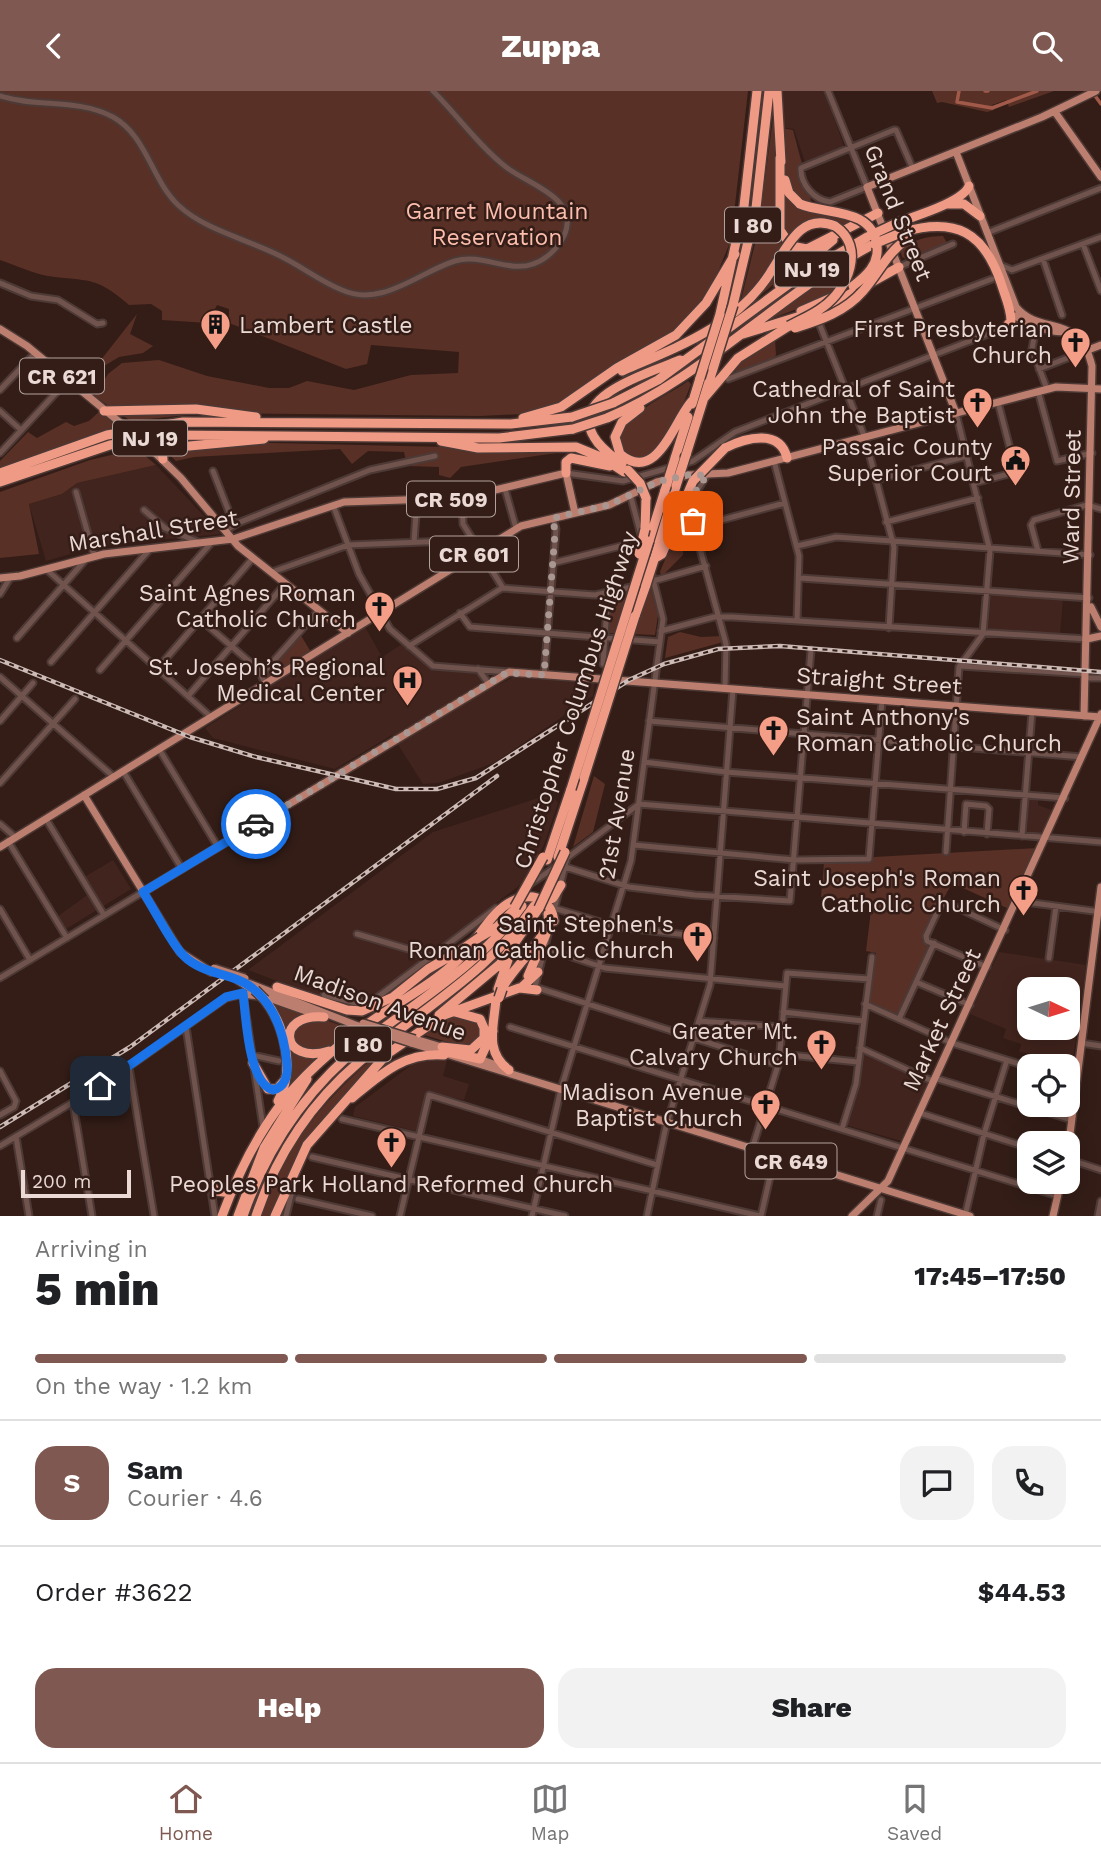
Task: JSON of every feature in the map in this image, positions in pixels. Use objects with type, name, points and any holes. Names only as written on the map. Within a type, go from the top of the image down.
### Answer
[{"type":"highway","name":"Christopher Columbus Highway","points":[[243,1216],[270,1154],[316,1089],[363,1044],[474,961],[502,932],[545,858],[571,789],[646,541],[665,490],[720,314],[735,254],[748,181],[757,91]]},
{"type":"highway","name":"Christopher Columbus Highway","points":[[256,1216],[283,1153],[330,1089],[371,1052],[485,963],[539,905],[563,860],[568,828],[733,305],[752,228],[769,91]]},
{"type":"highway","points":[[777,91],[780,227],[787,244],[807,249],[878,213]]},
{"type":"highway","points":[[704,398],[738,358],[853,286],[869,272],[875,261],[877,248],[872,232],[853,216],[800,204],[787,190],[780,158]]},
{"type":"highway","points":[[944,204],[966,193],[969,186]]},
{"type":"highway","points":[[944,204],[964,204],[980,216]]},
{"type":"highway","name":"NJ 19","points":[[0,482],[98,449],[146,438],[209,433],[512,437],[573,429],[607,418],[668,386],[813,279],[870,241],[899,222],[944,204]]},
{"type":"highway","points":[[583,391],[700,337],[749,300],[772,271],[795,234],[807,225],[831,224],[842,231],[850,244],[851,265],[840,290],[822,308],[786,326]]},
{"type":"highway","points":[[758,306],[789,276],[845,230]]},
{"type":"highway","points":[[732,339],[828,317],[854,301],[905,236],[932,232],[958,235],[981,250],[996,272],[1008,305],[1011,321],[1006,327]]},
{"type":"highway","name":"NJ 19","points":[[0,473],[94,439],[145,427],[196,421],[473,424],[536,423],[572,417],[612,403],[649,385],[808,271],[870,241],[905,236]]},
{"type":"highway","points":[[473,424],[484,420],[545,414],[687,325],[706,303],[735,254]]},
{"type":"highway","points":[[786,326],[832,305],[899,267]]},
{"type":"highway","points":[[1008,305],[1016,316]]},
{"type":"highway","points":[[615,649],[648,513],[646,498],[633,480],[599,445],[589,420],[595,403],[606,393],[695,353]]},
{"type":"highway","points":[[668,386],[667,390],[628,416],[618,427],[615,445],[625,459],[643,461],[660,451],[693,400]]},
{"type":"highway","points":[[104,411],[196,409],[280,421]]},
{"type":"highway","points":[[120,423],[126,412]]},
{"type":"highway","points":[[148,446],[169,448],[236,440],[299,439],[307,434]]},
{"type":"highway","points":[[418,437],[478,447],[570,446],[592,452],[625,472],[646,498]]},
{"type":"highway","points":[[654,559],[662,554],[694,481],[725,448],[745,440],[765,438],[780,444],[787,458]]},
{"type":"highway","points":[[163,459],[162,453],[169,448]]},
{"type":"highway","points":[[566,473],[566,462],[574,458],[625,472]]},
{"type":"highway","points":[[275,1216],[301,1155],[337,1117],[387,1054],[430,1023],[493,971],[514,947],[539,905],[559,889]]},
{"type":"highway","points":[[266,1126],[311,1071],[334,1050],[457,961],[485,925],[515,907],[520,898],[551,909],[551,922],[534,969],[500,994]]},
{"type":"highway","points":[[277,987],[346,1010],[362,1011],[393,997],[428,969],[502,923],[519,902],[536,902],[545,909],[551,922]]},
{"type":"highway","points":[[500,994],[551,922]]},
{"type":"highway","points":[[509,1070],[493,1052],[493,1031],[500,994],[514,947]]},
{"type":"highway","points":[[392,1007],[460,950]]},
{"type":"highway","points":[[430,1023],[518,988],[530,982],[538,972]]},
{"type":"highway","points":[[222,1216],[284,1090],[287,1075],[278,1023],[265,1000],[240,979]]},
{"type":"highway","points":[[518,988],[537,990]]},
{"type":"highway","points":[[337,1117],[403,1060],[423,1054],[471,1049],[484,1038],[480,1019],[471,1014],[453,1012]]},
{"type":"highway","points":[[324,1017],[305,1017],[295,1022],[290,1029],[290,1041],[295,1049],[310,1055],[334,1050]]},
{"type":"highway","points":[[431,1050],[480,1059],[493,1031]]},
{"type":"highway","points":[[252,1059],[263,1084],[270,1089],[280,1087],[287,1075]]},
{"type":"highway","points":[[238,1216],[264,1148],[311,1071]]},
{"type":"highway","points":[[211,1185],[216,1191],[231,1193]]},
{"type":"main road","points":[[867,187],[1055,112],[1093,93]]},
{"type":"main road","points":[[1055,112],[1101,177]]},
{"type":"main road","points":[[956,152],[987,233],[996,272],[1020,312],[1068,331],[1088,350],[1101,345]]},
{"type":"main road","name":"Grand Street","points":[[867,187],[956,413]]},
{"type":"main road","points":[[1016,316],[1028,324],[1060,333],[1068,331]]},
{"type":"main road","name":"CR 621","points":[[0,330],[35,353],[163,459],[200,499],[231,527],[233,539],[253,558],[348,633]]},
{"type":"main road","name":"Ward Street","points":[[1084,716],[1092,453],[1097,388],[1088,350]]},
{"type":"main road","points":[[566,473],[575,513],[609,505],[630,493],[681,477],[725,474],[1038,391],[1065,386],[1097,388]]},
{"type":"main road","name":"Marshall Street","points":[[0,578],[10,578],[90,557],[233,539],[347,502],[462,498],[566,473]]},
{"type":"main road","name":"CR 601","points":[[0,846],[516,529],[575,513]]},
{"type":"main road","points":[[1088,598],[1095,620],[1101,627]]},
{"type":"main road","points":[[1087,639],[1101,636]]},
{"type":"main road","points":[[143,892],[509,672]]},
{"type":"main road","name":"Straight Street","points":[[509,672],[1100,716]]},
{"type":"main road","name":"Market Street","points":[[852,1216],[883,1189],[1018,901],[1100,716]]},
{"type":"main road","name":"Madison Avenue","points":[[84,795],[186,958],[360,1025],[967,1216]]},
{"type":"main road","points":[[1080,1054],[1101,887]]},
{"type":"main road","name":"Madison Avenue","points":[[240,979],[277,987],[360,1025]]},
{"type":"main road","points":[[243,993],[266,997],[324,1017],[360,1025]]},
{"type":"main road","name":"Madison Avenue","points":[[413,1041],[431,1050],[480,1059],[542,1084]]},
{"type":"main road","points":[[1071,1131],[1072,1117]]},
{"type":"main road","points":[[1053,1216],[1058,1196]]},
{"type":"street","points":[[0,96],[80,105],[116,118],[135,135],[160,184],[180,207],[199,219],[285,258],[343,291],[363,295],[386,292],[463,259],[531,265],[544,260],[560,244],[566,230],[566,215],[554,197],[507,168],[433,91]]},
{"type":"street","name":"Grand Street","points":[[828,91],[867,187]]},
{"type":"street","points":[[867,187],[830,202],[823,201],[812,194],[802,179],[800,169],[888,133],[899,132],[913,169]]},
{"type":"street","points":[[987,233],[1101,188]]},
{"type":"street","points":[[728,379],[915,309],[996,272],[1009,271],[1101,237]]},
{"type":"street","points":[[899,267],[953,244]]},
{"type":"street","points":[[1083,244],[1101,291]]},
{"type":"street","points":[[1043,259],[1062,315]]},
{"type":"street","points":[[0,283],[31,296],[58,300],[97,324],[103,323]]},
{"type":"street","points":[[819,323],[865,438],[892,541],[895,557],[889,628]]},
{"type":"street","name":"Marshall Street","points":[[566,473],[617,481],[650,475],[692,461],[735,432],[1006,327],[1028,324]]},
{"type":"street","points":[[1034,338],[1032,347],[1047,389]]},
{"type":"street","points":[[1039,369],[1088,350]]},
{"type":"street","points":[[0,390],[35,353]]},
{"type":"street","points":[[0,453],[68,380]]},
{"type":"street","points":[[1038,391],[1056,461],[1092,453]]},
{"type":"street","points":[[974,483],[1016,472],[999,402]]},
{"type":"street","points":[[0,411],[21,430]]},
{"type":"street","name":"Grand Street","points":[[956,413],[990,548],[984,634]]},
{"type":"street","points":[[214,471],[231,527],[370,470],[435,456]]},
{"type":"street","points":[[876,480],[967,456]]},
{"type":"street","points":[[774,461],[797,546],[800,578],[797,621]]},
{"type":"street","points":[[647,1216],[668,1122],[711,980],[730,730],[727,654],[688,502],[707,475]]},
{"type":"street","points":[[505,489],[516,529]]},
{"type":"street","points":[[16,639],[90,557],[76,492]]},
{"type":"street","name":"21st Avenue","points":[[533,1213],[561,1089],[612,926],[634,845],[662,613],[646,541],[630,493]]},
{"type":"street","points":[[462,498],[464,524],[503,588]]},
{"type":"street","points":[[886,522],[978,498]]},
{"type":"street","points":[[414,542],[417,500]]},
{"type":"street","points":[[695,527],[785,503]]},
{"type":"street","name":"Straight Street","points":[[333,505],[359,574],[390,629],[433,666],[509,672]]},
{"type":"street","points":[[1038,551],[1031,525],[1036,519],[1091,505],[1101,509]]},
{"type":"street","points":[[144,510],[165,528],[201,544]]},
{"type":"street","points":[[544,675],[556,529],[553,518]]},
{"type":"street","points":[[797,546],[825,538],[1090,555]]},
{"type":"street","points":[[272,572],[348,545],[473,540]]},
{"type":"street","points":[[553,563],[646,541]]},
{"type":"street","points":[[100,670],[211,543]]},
{"type":"street","points":[[51,661],[149,549]]},
{"type":"street","points":[[157,669],[253,558]]},
{"type":"street","points":[[409,646],[503,588],[608,593],[706,566]]},
{"type":"street","points":[[47,569],[211,717]]},
{"type":"street","points":[[0,594],[10,578]]},
{"type":"street","points":[[800,578],[1088,598]]},
{"type":"street","points":[[188,696],[286,583]]},
{"type":"street","points":[[603,664],[608,593]]},
{"type":"street","points":[[262,674],[319,610]]},
{"type":"street","points":[[460,613],[469,627],[660,642]]},
{"type":"street","points":[[661,631],[719,617],[1087,639]]},
{"type":"street","points":[[200,619],[262,674],[265,684]]},
{"type":"street","points":[[946,852],[960,666],[984,634]]},
{"type":"street","points":[[563,860],[624,885],[717,896],[792,899],[811,650]]},
{"type":"street","points":[[960,666],[1101,678]]},
{"type":"street","points":[[478,669],[489,684]]},
{"type":"street","points":[[0,677],[114,777]]},
{"type":"street","points":[[0,721],[33,683]]},
{"type":"street","points":[[0,783],[75,699]]},
{"type":"street","points":[[634,845],[795,860],[869,860],[882,700]]},
{"type":"street","points":[[1022,836],[1032,712]]},
{"type":"street","points":[[649,721],[730,730],[1082,757]]},
{"type":"street","points":[[159,749],[218,847]]},
{"type":"street","points":[[644,762],[726,772],[1065,797]]},
{"type":"street","points":[[123,771],[182,869]]},
{"type":"street","points":[[950,803],[988,807],[988,834]]},
{"type":"street","points":[[324,995],[348,1003],[372,1000],[639,804],[1101,842]]},
{"type":"street","points":[[964,832],[967,804]]},
{"type":"street","points":[[46,819],[104,915]]},
{"type":"street","points":[[0,824],[12,839],[67,938]]},
{"type":"street","points":[[563,860],[557,909],[538,972],[535,985],[537,990],[778,1065]]},
{"type":"street","points":[[534,881],[551,880],[559,889]]},
{"type":"street","points":[[0,978],[143,892]]},
{"type":"street","points":[[1018,901],[1099,912]]},
{"type":"street","points":[[987,967],[928,941],[926,936],[942,903],[1004,930]]},
{"type":"street","points":[[1049,958],[1056,906]]},
{"type":"street","points":[[0,909],[30,960]]},
{"type":"street","points":[[557,909],[612,926],[714,938]]},
{"type":"street","points":[[357,934],[419,952],[429,959]]},
{"type":"street","points":[[899,1019],[934,943]]},
{"type":"street","points":[[545,948],[599,966],[785,986]]},
{"type":"street","points":[[842,1129],[856,1083],[872,957]]},
{"type":"street","points":[[752,1149],[778,1065],[788,972],[869,979]]},
{"type":"street","points":[[916,982],[970,1005]]},
{"type":"street","points":[[0,1146],[130,1067],[226,997],[243,993],[252,1059],[266,1126]]},
{"type":"street","points":[[865,1004],[952,1044],[1017,1063]]},
{"type":"street","points":[[783,1011],[863,1021]]},
{"type":"street","points":[[699,1021],[782,1027]]},
{"type":"street","points":[[187,1027],[215,1216]]},
{"type":"street","points":[[510,1027],[1058,1196]]},
{"type":"street","points":[[1081,1043],[1101,1046]]},
{"type":"street","points":[[860,1048],[930,1080],[936,1079],[1072,1120]]},
{"type":"street","points":[[780,1054],[858,1062]]},
{"type":"street","points":[[252,1059],[279,1061]]},
{"type":"street","points":[[967,1216],[984,1134],[1007,1060]]},
{"type":"street","points":[[130,1067],[154,1216]]},
{"type":"street","points":[[0,1071],[12,1090],[16,1104],[0,1115]]},
{"type":"street","points":[[400,1216],[429,1095],[657,1165]]},
{"type":"street","points":[[73,1103],[92,1216]]},
{"type":"street","points":[[919,1113],[1017,1144]]},
{"type":"street","points":[[337,1117],[760,1216],[775,1156]]},
{"type":"street","points":[[16,1136],[29,1216]]},
{"type":"street","points":[[286,1216],[301,1155]]},
{"type":"street","points":[[312,1157],[533,1213],[565,1216]]},
{"type":"street","points":[[1080,1164],[1101,1170]]},
{"type":"street","points":[[298,1199],[372,1216]]},
{"type":"street","points":[[877,1216],[881,1200]]},
{"type":"street","points":[[1098,1216],[1101,1201]]},
{"type":"shaded area","points":[[780,91],[824,91],[844,146],[805,162],[794,129],[780,127]]},
{"type":"shaded area","points":[[156,465],[221,534],[102,545],[46,561],[29,504],[62,494],[77,483]]},
{"type":"shaded area","points":[[991,594],[1063,599],[1060,634],[988,630]]},
{"type":"shaded area","name":"St. Joseph’s Regional Medical Center","points":[[365,627],[382,657],[402,644],[432,670],[475,673],[488,690],[516,676],[595,680],[593,696],[494,763],[438,783],[423,784],[392,735],[335,769],[213,738],[205,728]]},
{"type":"shaded area","points":[[551,794],[558,803],[529,878],[356,1011],[248,970],[433,832]]},
{"type":"shaded area","points":[[1029,799],[1038,799],[1038,805],[1054,811],[1044,833],[1027,832]]},
{"type":"shaded area","points":[[113,860],[131,889],[61,932],[54,919],[90,893],[81,879]]},
{"type":"shaded area","points":[[999,952],[1086,965],[1080,1009],[1080,977],[1017,977],[1017,1040],[1076,1040],[1074,1054],[1019,1052],[1021,1044],[1003,1038],[1006,1029],[970,1014]]},
{"type":"shaded area","points":[[863,1054],[929,1083],[901,1141],[846,1125],[860,1083]]},
{"type":"shaded area","points":[[418,1060],[447,1060],[443,1076],[469,1084],[464,1100],[427,1092],[416,1131],[353,1116],[355,1107]]},
{"type":"green space","name":"Garret Mountain Reservation","points":[[0,91],[748,91],[731,240],[708,296],[670,337],[623,362],[542,413],[480,416],[205,413],[131,421],[94,396],[108,374],[122,363],[159,360],[207,376],[269,388],[289,388],[307,381],[354,390],[411,375],[458,373],[459,352],[371,345],[367,364],[346,369],[229,323],[229,309],[217,305],[208,323],[162,320],[162,311],[151,304],[129,305],[108,289],[91,281],[42,275],[0,260]]},
{"type":"green space","points":[[932,91],[1054,91],[1009,107],[1006,100],[992,105],[994,110],[987,112],[937,103]]},
{"type":"green space","points":[[774,111],[777,226],[782,246],[759,286],[740,304],[758,232]]},
{"type":"green space","points":[[781,128],[793,130],[802,164],[797,170],[810,195],[811,204],[801,199],[789,183]]},
{"type":"green space","points":[[784,188],[791,200],[858,219],[846,226],[837,221],[814,220],[788,240],[784,231]]},
{"type":"green space","points":[[943,236],[947,243],[906,259],[902,257],[900,249],[910,243]]},
{"type":"green space","points":[[820,245],[762,294],[790,247]]},
{"type":"green space","points":[[847,265],[833,295],[763,322],[806,289]]},
{"type":"green space","points":[[137,314],[130,334],[153,346],[143,353],[119,357],[89,375]]},
{"type":"green space","points":[[775,339],[776,355],[771,363],[738,372],[733,370],[755,349]]},
{"type":"green space","points":[[688,381],[691,384],[678,416],[659,446],[642,460],[622,452],[620,440],[632,419]]},
{"type":"green space","points":[[102,409],[122,429],[0,469],[0,461],[28,432],[37,438],[66,422],[74,426],[89,421]]},
{"type":"green space","points":[[227,442],[577,450],[461,467],[450,478],[439,475],[439,467],[407,466],[404,452],[368,451],[352,464],[340,449],[194,457],[176,461],[159,445]]},
{"type":"green space","points":[[137,449],[156,465],[77,483],[62,494],[29,504],[39,554],[0,558],[0,492],[90,460]]},
{"type":"green space","points":[[686,508],[692,526],[683,538],[683,555],[662,576],[660,572]]},
{"type":"green space","points":[[650,586],[658,615],[655,635],[609,633],[612,596]]},
{"type":"green space","points":[[680,632],[701,637],[723,636],[723,642],[665,658],[668,637]]},
{"type":"green space","points":[[300,634],[311,652],[268,678],[265,676]]},
{"type":"green space","points":[[594,776],[605,784],[593,832],[573,847]]},
{"type":"green space","points":[[1037,848],[1009,909],[952,883],[924,935],[929,948],[898,1015],[870,1002],[876,953],[866,951],[872,902],[821,897],[824,863],[866,863],[874,857]]},
{"type":"green space","points":[[273,1002],[310,1014],[288,1034],[300,1053],[320,1056],[284,1096],[290,1072],[289,1048],[284,1024]]},
{"type":"green space","points":[[454,1014],[479,1020],[483,1032],[480,1043],[467,1048],[421,1034]]},
{"type":"green space","points":[[323,1019],[356,1031],[333,1046],[317,1052],[301,1048],[294,1041],[297,1024]]},
{"type":"green space","points":[[393,1041],[399,1043],[321,1124],[274,1216],[262,1216],[284,1163],[314,1118],[350,1079]]},
{"type":"waterway","points":[[959,91],[957,102],[992,108],[1037,91]]},
{"type":"waterway","points":[[1093,93],[1101,104]]},
{"type":"railway","points":[[0,660],[190,737],[256,757],[396,789],[437,789],[476,778],[629,680],[664,664],[718,649],[780,646],[1101,672]]},
{"type":"railway","points":[[0,1127],[130,1047],[497,776]]},
{"type":"way so far","points":[[256,824],[506,673],[544,675],[556,529],[553,518],[609,505],[657,482],[688,475],[707,475],[688,502],[693,521]]},
{"type":"place","name":"Lambert Castle","points":[[216,352]]},
{"type":"place","name":"First Presbyterian Church","points":[[1075,369]]},
{"type":"place","name":"Cathedral of Saint John the Baptist","points":[[978,429]]},
{"type":"place","name":"Passaic County Superior Court","points":[[1015,487]]},
{"type":"place","name":"Saint Agnes Roman Catholic Church","points":[[379,633]]},
{"type":"place","name":"St. Joseph’s Regional Medical Center","points":[[408,707]]},
{"type":"place","name":"Saint Anthony's Roman Catholic Church","points":[[773,757]]},
{"type":"place","name":"Saint Joseph's Roman Catholic Church","points":[[1024,918]]},
{"type":"place","name":"Saint Stephen's Roman Catholic Church","points":[[697,964]]},
{"type":"place","name":"Greater Mt. Calvary Church","points":[[821,1071]]},
{"type":"place","name":"Madison Avenue Baptist Church","points":[[766,1132]]},
{"type":"place","name":"Peoples Park Holland Reformed Church","points":[[391,1170]]},
{"type":"route","points":[[100,1086],[226,997],[239,993],[243,993],[253,1063],[261,1081],[265,1087],[273,1090],[283,1084],[287,1075],[286,1055],[273,1011],[255,990],[239,980],[211,972],[186,958],[143,892],[256,824]]}]
